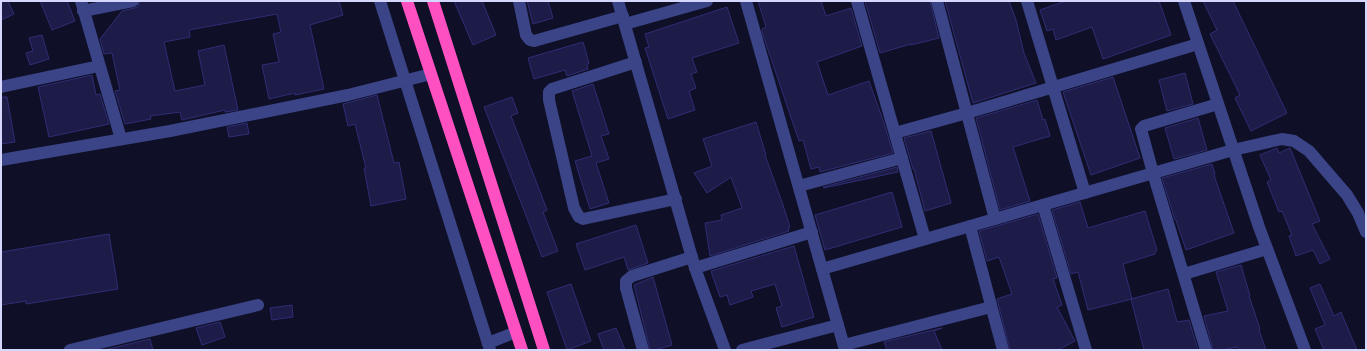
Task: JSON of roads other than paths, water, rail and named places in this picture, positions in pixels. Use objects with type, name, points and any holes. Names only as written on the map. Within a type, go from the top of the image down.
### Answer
[{"type":"highway","points":[[407,1],[522,350]]},
{"type":"highway","points":[[433,1],[544,350]]},
{"type":"street","points":[[121,139],[82,6],[133,1]]},
{"type":"street","points":[[380,1],[489,347],[516,332]]},
{"type":"street","points":[[519,1],[526,35],[530,40],[534,41],[707,1]]},
{"type":"street","points":[[618,1],[694,263],[725,350]]},
{"type":"street","points":[[746,1],[844,348],[992,308]]},
{"type":"street","points":[[857,1],[925,239]]},
{"type":"street","points":[[937,1],[995,219]]},
{"type":"street","points":[[1027,1],[1085,193]]},
{"type":"street","points":[[1184,1],[1267,249],[1305,350]]},
{"type":"street","points":[[894,133],[967,114],[1198,44]]},
{"type":"street","points":[[636,62],[552,89],[549,92],[549,100],[574,208],[579,217],[583,219],[676,199]]},
{"type":"street","points":[[1,87],[100,66]]},
{"type":"street","points":[[1,160],[170,131],[340,96],[431,74]]},
{"type":"street","points":[[1206,350],[1153,173],[1141,127],[1218,104]]},
{"type":"street","points":[[822,269],[1233,150],[1282,138],[1294,141],[1308,151],[1347,195],[1358,213],[1366,232]]},
{"type":"street","points":[[799,186],[902,158]]},
{"type":"street","points":[[1043,205],[1086,350]]},
{"type":"street","points":[[970,226],[1003,350]]},
{"type":"street","points":[[643,350],[626,288],[626,281],[632,276],[694,263],[812,232]]},
{"type":"street","points":[[1184,274],[1267,249]]},
{"type":"street","points":[[70,350],[258,305]]},
{"type":"street","points":[[742,350],[838,325]]}]
